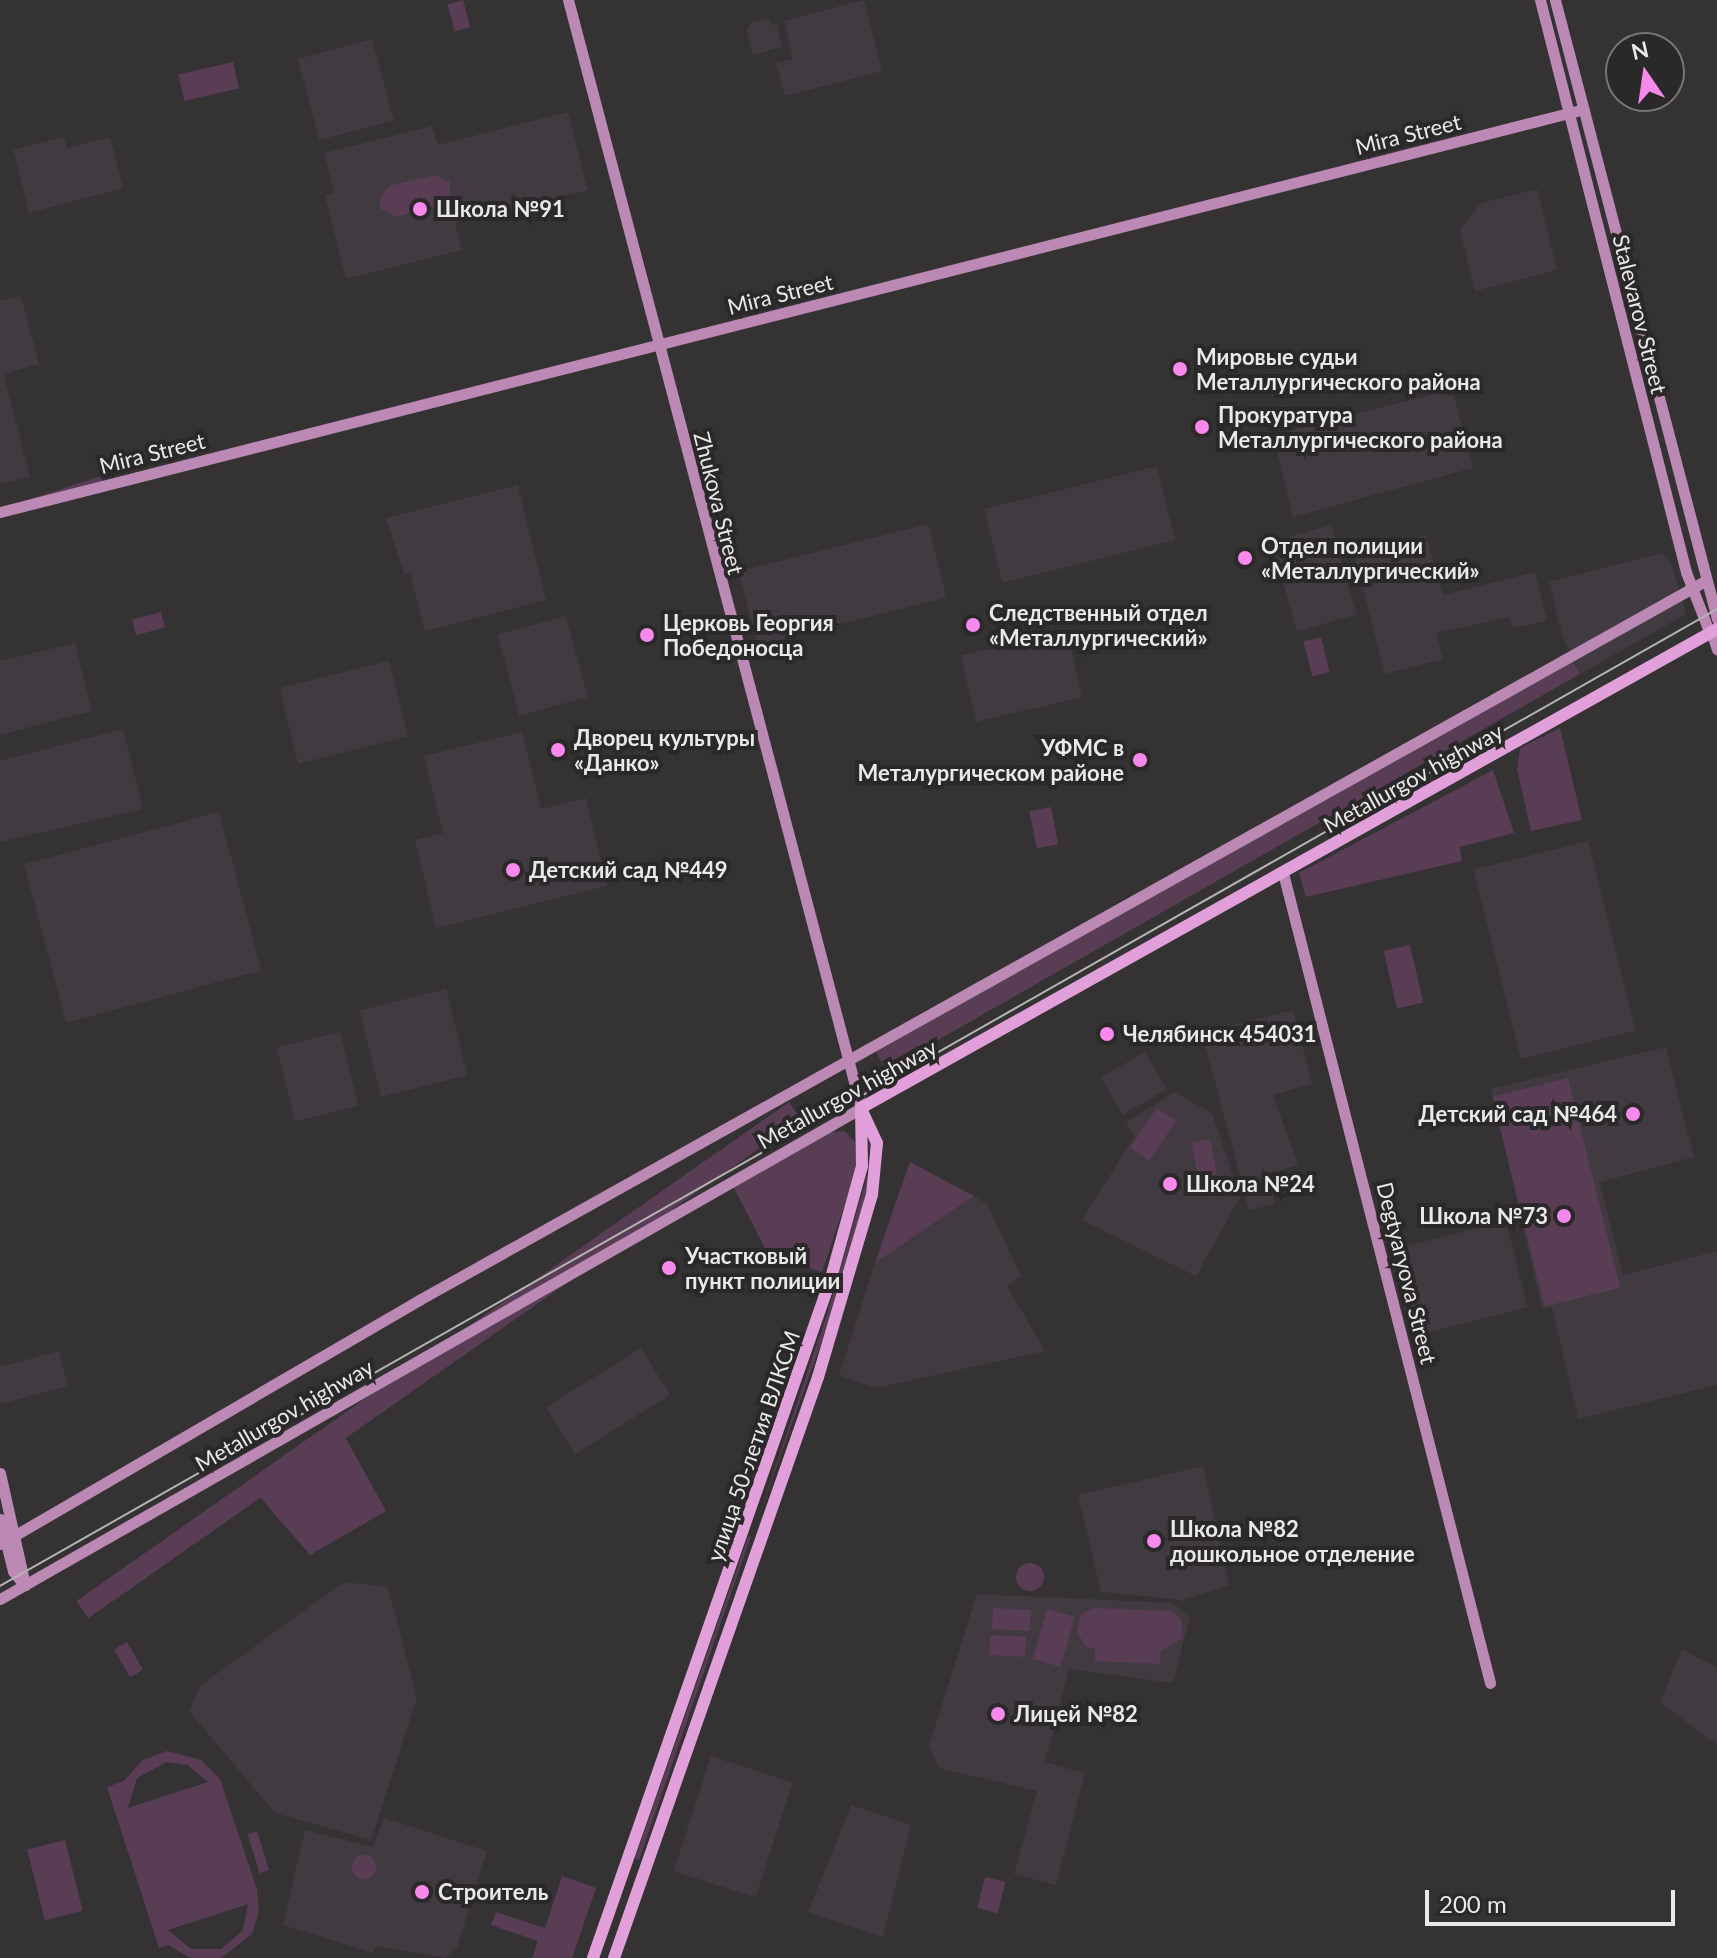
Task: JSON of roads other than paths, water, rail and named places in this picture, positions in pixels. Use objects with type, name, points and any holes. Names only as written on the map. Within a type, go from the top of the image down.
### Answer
[{"type":"main road","name":"Zhukova Street","points":[[568,0],[845,1065],[861,1108]]},
{"type":"main road","name":"Stalevarov Street","points":[[1540,0],[1690,585],[1715,638]]},
{"type":"main road","name":"Stalevarov Street","points":[[1555,0],[1717,619]]},
{"type":"main road","name":"Mira Street","points":[[0,512],[1584,109]]},
{"type":"main road","points":[[1650,433],[1666,428]]},
{"type":"main road","name":"Metallurgov highway","points":[[7,1540],[419,1300],[845,1065],[1690,585],[1705,581]]},
{"type":"main road","name":"Metallurgov highway","points":[[0,1599],[861,1108],[1283,873],[1715,638]]},
{"type":"main road","name":"Degtyaryova Street","points":[[1283,873],[1490,1683]]},
{"type":"main road","name":"улица 50-летия ВЛКСМ","points":[[593,1958],[831,1278],[862,1166],[861,1108]]},
{"type":"main road","name":"улица 50-летия ВЛКСМ","points":[[614,1958],[818,1377],[872,1195],[877,1143],[861,1108]]},
{"type":"main road","points":[[0,1473],[7,1540]]},
{"type":"main road","points":[[0,1519],[25,1585]]},
{"type":"tram line","points":[[0,1586],[1717,609]]},
{"type":"place","name":"Школа №91","points":[[420,209]]},
{"type":"place","name":"Мировые судьи Металлургического района","points":[[1180,369]]},
{"type":"place","name":"Прокуратура Металлургического района","points":[[1202,427]]},
{"type":"place","name":"Отдел полиции «Металлургический»","points":[[1245,558]]},
{"type":"place","name":"Следственный отдел «Металлургический»","points":[[973,625]]},
{"type":"place","name":"Церковь Георгия Победоносца","points":[[647,635]]},
{"type":"place","name":"Дворец культуры «Данко»","points":[[558,750]]},
{"type":"place","name":"УФМС в Металургическом районе","points":[[1140,760]]},
{"type":"place","name":"Детский сад №449","points":[[513,870]]},
{"type":"place","name":"Челябинск 454031","points":[[1107,1034]]},
{"type":"place","name":"Детский сад №464","points":[[1633,1114]]},
{"type":"place","name":"Школа №24","points":[[1170,1184]]},
{"type":"place","name":"Школа №73","points":[[1564,1216]]},
{"type":"place","name":"Участковый пункт полиции","points":[[669,1268]]},
{"type":"place","name":"Школа №82 дошкольное отделение","points":[[1154,1541]]},
{"type":"place","name":"Лицей №82","points":[[998,1714]]},
{"type":"place","name":"Cтроитель","points":[[422,1892]]}]
